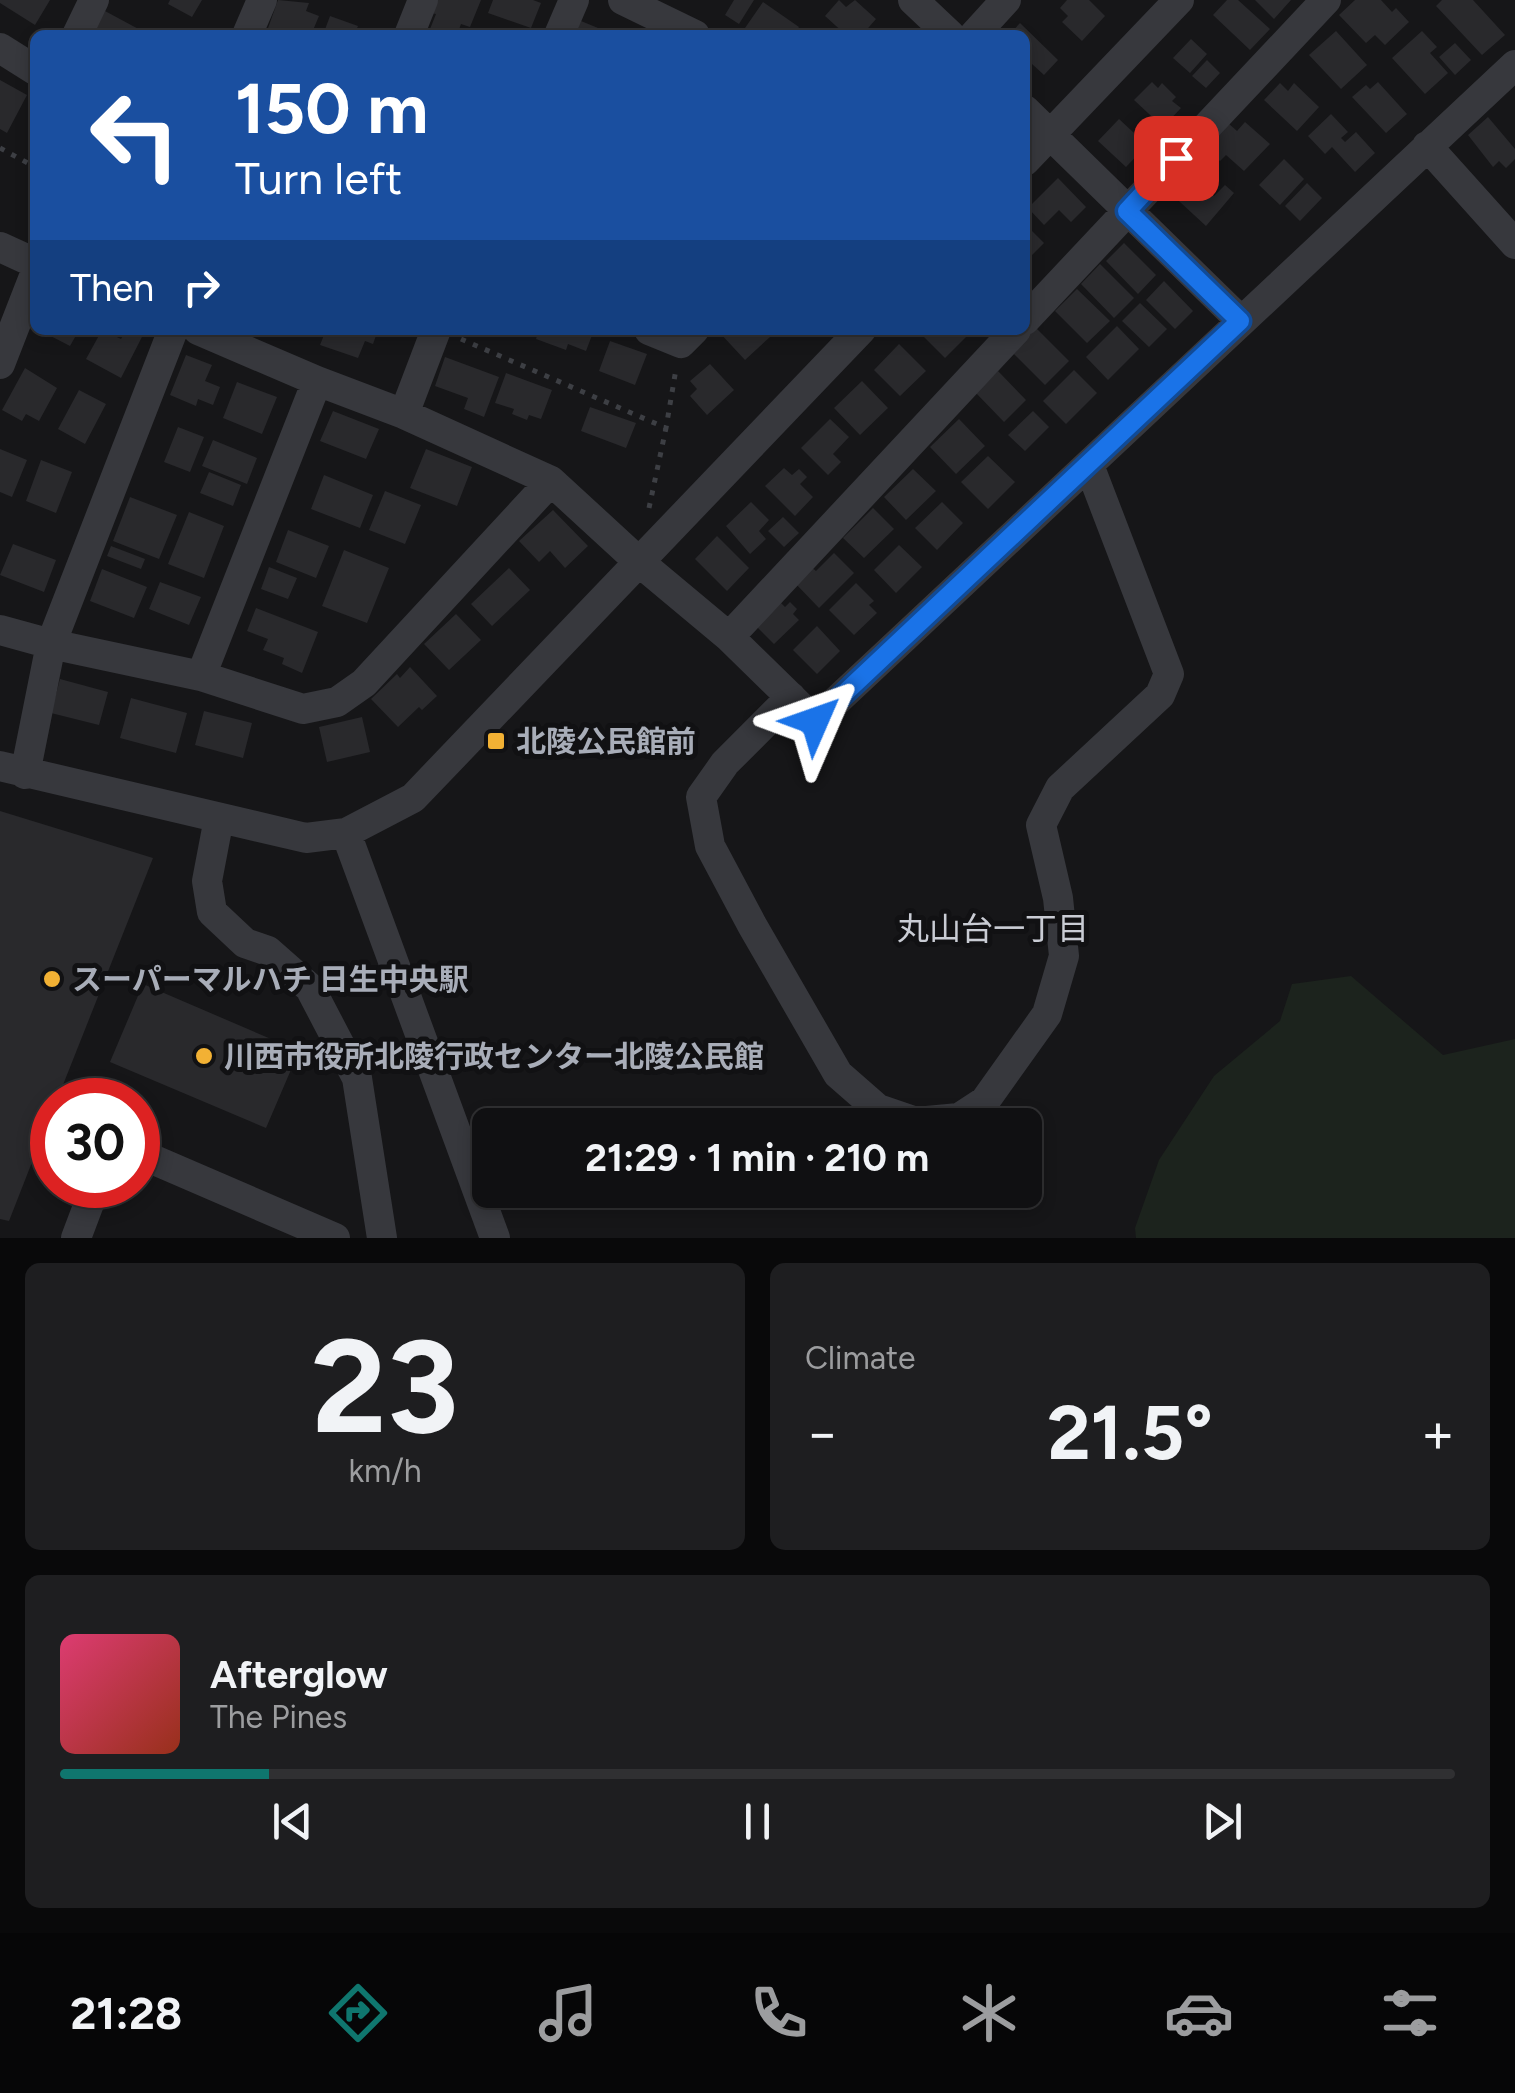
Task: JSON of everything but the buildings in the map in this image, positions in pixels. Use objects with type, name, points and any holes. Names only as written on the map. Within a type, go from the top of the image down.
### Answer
[{"type":"street","points":[[79,30],[94,0]]},
{"type":"street","points":[[249,30],[262,0]]},
{"type":"street","points":[[410,30],[423,0]]},
{"type":"street","points":[[560,30],[574,0]]},
{"type":"street","points":[[623,0],[685,30]]},
{"type":"street","points":[[913,0],[945,30]]},
{"type":"street","points":[[979,30],[1006,0]]},
{"type":"street","points":[[1030,156],[1179,0]]},
{"type":"street","points":[[1030,315],[1326,0]]},
{"type":"street","points":[[0,48],[30,67]]},
{"type":"street","points":[[209,335],[317,382],[404,414],[550,481],[729,637],[815,721],[1515,65]]},
{"type":"street","points":[[1030,115],[1240,321]]},
{"type":"street","points":[[1426,146],[1515,244]]},
{"type":"street","points":[[0,247],[30,261]]},
{"type":"street","points":[[0,364],[30,287]]},
{"type":"street","points":[[172,335],[52,644],[13,770],[306,838],[346,833],[412,798],[856,335]]},
{"type":"street","points":[[404,414],[445,335]]},
{"type":"street","points":[[729,637],[1011,335]]},
{"type":"street","points":[[201,676],[317,382]]},
{"type":"street","points":[[791,698],[725,763],[702,798],[710,846],[838,1074],[878,1109],[916,1122],[959,1118],[985,1101],[1047,1014],[1064,956],[1058,898],[1041,825],[1060,788],[1160,695],[1169,674],[1089,465]]},
{"type":"street","points":[[0,630],[201,676],[303,709],[336,702],[364,683],[550,481]]},
{"type":"street","points":[[219,818],[206,880],[212,912],[244,943],[268,951],[310,988],[357,1078],[382,1238]]},
{"type":"street","points":[[346,833],[495,1238]]},
{"type":"street","points":[[160,1162],[335,1238]]},
{"type":"street","points":[[76,1238],[87,1208]]},
{"type":"path","points":[[0,148],[30,164]]},
{"type":"path","points":[[448,335],[666,428]]},
{"type":"path","points":[[638,560],[687,336]]},
{"type":"shaded area","points":[[1351,976],[1443,1055],[1515,1039],[1515,1238],[1136,1238],[1135,1228],[1159,1160],[1214,1076],[1280,1021],[1292,984]]},
{"type":"place","name":"北陵公民館前","points":[[496,741]]},
{"type":"place","name":"スーパーマルハチ 日生中央駅","points":[[52,979]]},
{"type":"place","name":"川西市役所北陵行政センター北陵公民館","points":[[204,1056]]},
{"type":"district","name":"丸山台一丁目","points":[[993,929]]},
{"type":"route","points":[[815,721],[1240,321],[1127,211],[1176,158]]}]
